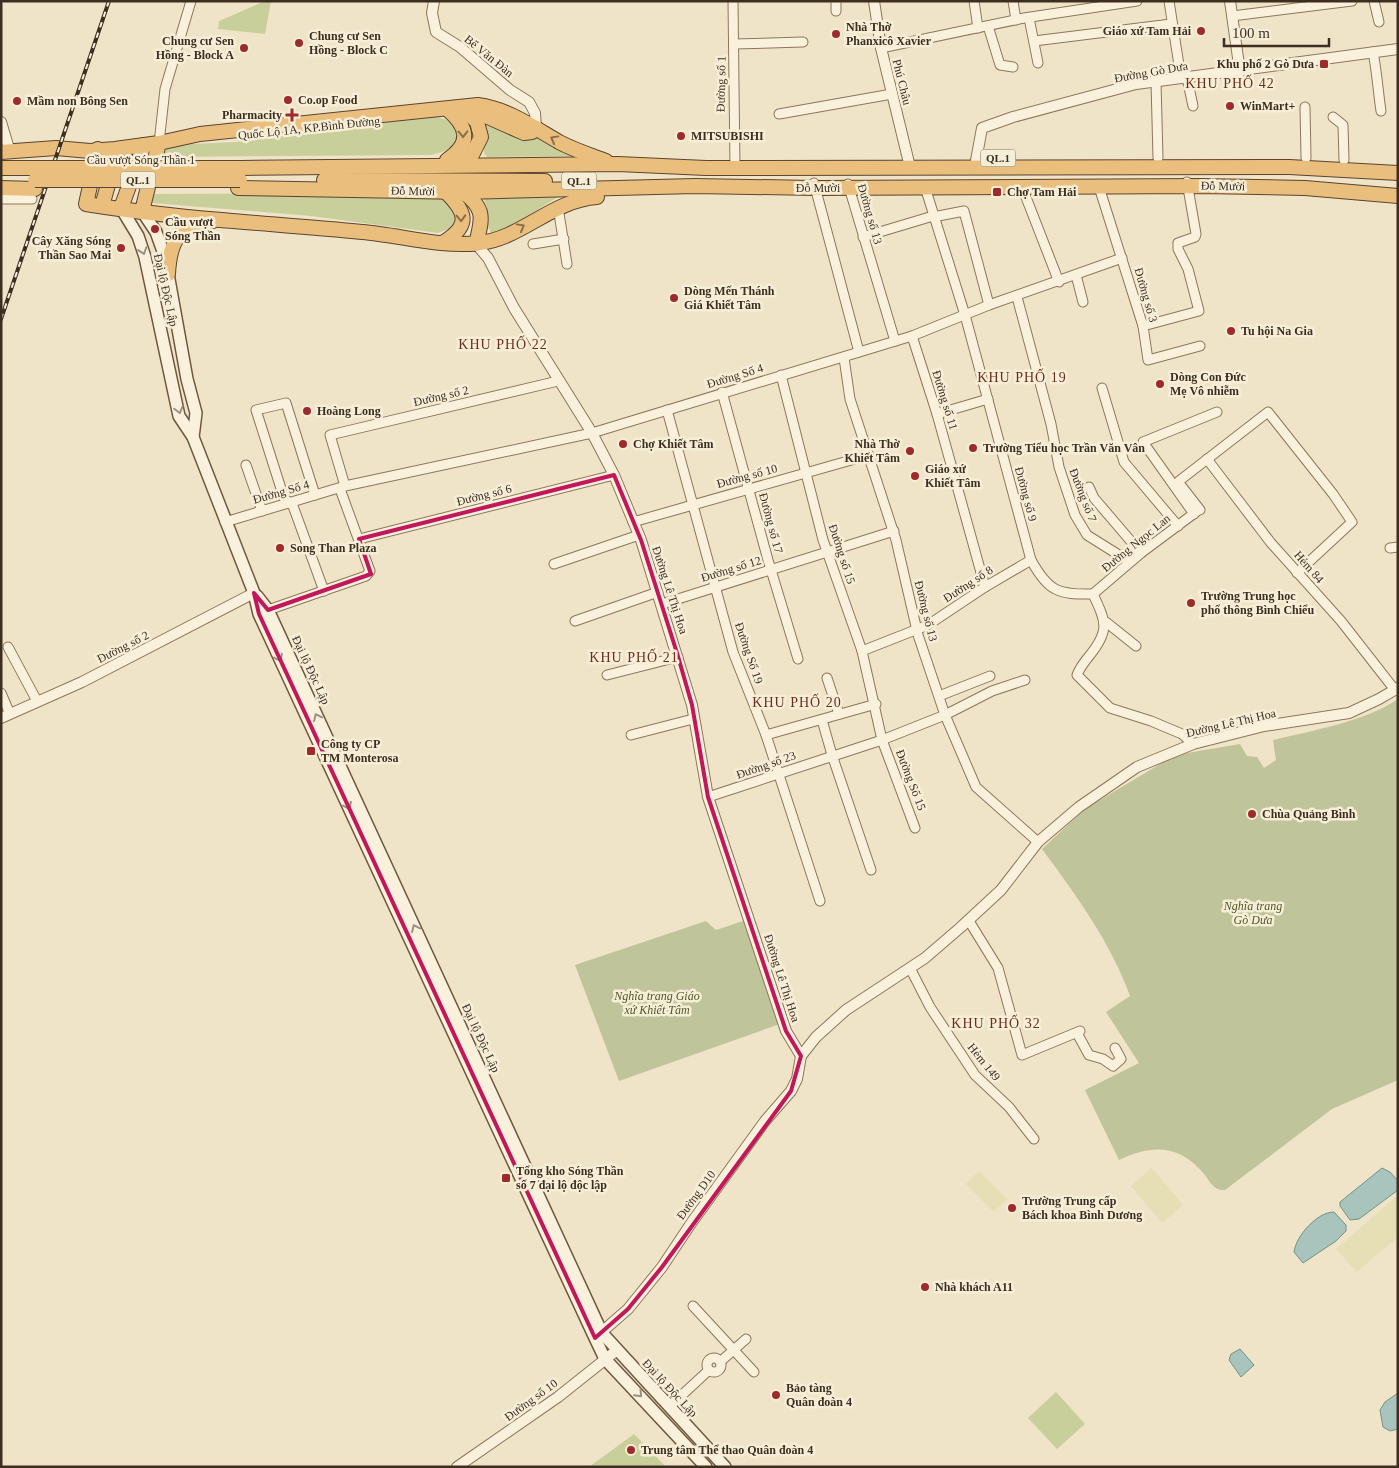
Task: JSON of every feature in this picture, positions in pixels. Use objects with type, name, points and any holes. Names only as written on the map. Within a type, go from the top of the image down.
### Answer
[{"type":"highway","points":[[444,109],[467,105],[489,106],[514,116],[561,143],[618,164]]},
{"type":"highway","points":[[4,155],[74,148],[80,151],[118,148],[219,132],[436,108],[488,117],[524,133],[532,132],[536,128]]},
{"type":"highway","points":[[444,109],[460,121],[464,136],[460,150],[449,162]]},
{"type":"highway","points":[[449,162],[472,155],[481,137],[477,122],[467,112]]},
{"type":"highway","points":[[142,211],[159,143]]},
{"type":"highway","points":[[121,208],[144,145]]},
{"type":"highway","points":[[102,206],[118,148]]},
{"type":"highway","points":[[97,149],[86,204],[476,244],[488,242],[511,233],[558,207],[581,198],[685,189],[709,180]]},
{"type":"highway","name":"QL.1","points":[[4,155],[36,179]]},
{"type":"highway","name":"Đỗ Mười","points":[[240,174],[449,162],[599,158],[734,163]]},
{"type":"highway","name":"Đỗ Mười","points":[[1091,163],[1158,158],[1306,158],[1398,165]]},
{"type":"highway","name":"Đỗ Mười","points":[[449,162],[618,164],[1091,163],[1309,167],[1398,173]]},
{"type":"highway","name":"QL.1","points":[[1,168],[36,179]]},
{"type":"highway","name":"Đỗ Mười","points":[[240,174],[447,186],[709,180],[815,185]]},
{"type":"highway","name":"QL.1","points":[[1,179],[240,174]]},
{"type":"highway","name":"Cầu vượt Sóng Thần 1","points":[[36,179],[240,174]]},
{"type":"highway","name":"Đỗ Mười","points":[[848,184],[924,187],[1099,186],[1187,183],[1249,178],[1398,188]]},
{"type":"highway","name":"QL.1","points":[[1,188],[36,179]]},
{"type":"highway","name":"Đỗ Mười","points":[[464,192],[848,184],[1187,183],[1305,188],[1398,196]]},
{"type":"highway","points":[[447,186],[464,192],[474,200],[481,212],[481,224],[476,244]]},
{"type":"highway","points":[[444,242],[460,230],[463,222],[460,208],[447,186]]},
{"type":"highway","points":[[168,274],[170,250],[178,236],[184,231],[203,223],[222,218]]},
{"type":"main road","name":"Đại lộ Độc Lập","points":[[121,208],[132,225],[146,257],[179,416],[193,437],[254,592],[259,614],[599,1335],[617,1350],[726,1467]]},
{"type":"main road","name":"Đại lộ Độc Lập","points":[[142,211],[160,240],[168,274],[187,379],[196,413],[193,437]]},
{"type":"main road","name":"Đại lộ Độc Lập","points":[[254,592],[268,610],[599,1335],[605,1358],[706,1467]]},
{"type":"street","points":[[159,143],[165,89],[191,1]]},
{"type":"street","name":"Bế Văn Đàn","points":[[434,1],[432,13],[436,32],[460,47],[510,90],[530,102],[535,113],[536,128]]},
{"type":"street","name":"Đường số 1","points":[[733,1],[734,163]]},
{"type":"street","points":[[836,1],[836,11]]},
{"type":"street","name":"Phú Châu","points":[[874,1],[881,48],[909,163]]},
{"type":"street","points":[[974,1],[978,28]]},
{"type":"street","points":[[1013,1],[1016,20]]},
{"type":"street","points":[[881,48],[1016,20],[1137,1]]},
{"type":"street","points":[[1169,1],[1184,78],[1193,106]]},
{"type":"street","points":[[1230,1],[1240,72]]},
{"type":"street","points":[[1232,16],[1352,1]]},
{"type":"street","points":[[1374,1],[1379,22]]},
{"type":"street","points":[[1029,18],[1038,63]]},
{"type":"street","points":[[1034,41],[1172,24]]},
{"type":"street","points":[[988,26],[1000,65],[1013,67]]},
{"type":"street","points":[[734,44],[802,42]]},
{"type":"street","name":"Đường Gò Dưa","points":[[976,162],[980,132],[986,125],[1128,87],[1398,49]]},
{"type":"street","points":[[1373,52],[1378,77],[1381,111]]},
{"type":"street","points":[[1156,82],[1158,158]]},
{"type":"street","points":[[779,114],[892,94]]},
{"type":"street","points":[[1305,107],[1306,158]]},
{"type":"street","points":[[1333,117],[1343,125],[1344,160]]},
{"type":"street","points":[[1,122],[4,155]]},
{"type":"street","points":[[1,199],[36,179]]},
{"type":"street","points":[[1143,326],[1200,311],[1188,269],[1178,249],[1178,243],[1195,237],[1196,234],[1187,183]]},
{"type":"street","name":"Đường số 13","points":[[848,184],[895,341]]},
{"type":"street","points":[[815,185],[859,352]]},
{"type":"street","name":"Đường số 3","points":[[1099,186],[1143,326],[1148,360],[1200,346]]},
{"type":"street","name":"Đường số 9","points":[[924,187],[965,314],[1031,560],[1040,577],[1054,590],[1073,595],[1094,594]]},
{"type":"street","points":[[1022,187],[1059,282]]},
{"type":"street","points":[[558,207],[567,264]]},
{"type":"street","points":[[863,236],[933,216],[964,211],[989,305]]},
{"type":"street","points":[[533,244],[564,239]]},
{"type":"street","name":"Đường Lê Thị Hoa","points":[[476,244],[488,258],[514,308],[592,433],[614,475],[639,535],[692,705],[708,797],[786,1031],[801,1056],[816,1037],[846,1010],[910,968],[969,921],[1001,890],[1038,842],[1079,807],[1137,767],[1193,744],[1264,726],[1349,712],[1396,689]]},
{"type":"street","name":"Đường Số 4","points":[[225,522],[342,487],[592,433],[722,392],[844,358],[912,336],[989,305],[1017,297],[1122,258]]},
{"type":"street","points":[[1076,275],[1083,302]]},
{"type":"street","name":"Đường số 7","points":[[1017,297],[1051,424],[1059,467],[1075,515],[1087,535],[1130,562]]},
{"type":"street","name":"Đường số 11","points":[[912,336],[937,414],[985,587]]},
{"type":"street","name":"Đường số 13","points":[[844,358],[850,399],[894,531],[916,630],[945,715],[976,788],[1038,842]]},
{"type":"street","name":"Đường số 15","points":[[781,375],[827,552],[862,652],[876,704],[882,740]]},
{"type":"street","name":"Đường số 2","points":[[342,487],[330,435],[558,381]]},
{"type":"street","points":[[1102,388],[1124,462],[1178,526]]},
{"type":"street","name":"Đường số 17","points":[[722,392],[771,570],[798,659]]},
{"type":"street","points":[[937,414],[988,399]]},
{"type":"street","points":[[315,496],[286,403],[256,410],[284,498],[293,506],[324,591]]},
{"type":"street","name":"Đường Số 19","points":[[667,410],[733,652],[766,735],[820,901]]},
{"type":"street","points":[[1197,512],[1143,442],[1217,412]]},
{"type":"street","points":[[1197,512],[1179,482],[1268,412],[1334,494],[1352,522],[1296,573]]},
{"type":"street","name":"Đường số 10","points":[[633,522],[869,455]]},
{"type":"street","name":"Hẻm 84","points":[[1207,459],[1296,573],[1341,621],[1396,689]]},
{"type":"street","points":[[246,465],[262,511]]},
{"type":"street","name":"Đường số 6","points":[[359,540],[614,475]]},
{"type":"street","points":[[268,610],[366,576],[370,571],[342,487]]},
{"type":"street","points":[[1089,488],[1094,498],[1141,553]]},
{"type":"street","name":"Đường Ngọc Lan","points":[[1094,594],[1141,553],[1197,512]]},
{"type":"street","name":"Đường số 12","points":[[662,604],[894,531]]},
{"type":"street","points":[[554,564],[639,535]]},
{"type":"street","name":"Đường số 8","points":[[862,652],[928,625],[985,587],[1031,560]]},
{"type":"street","name":"Đường số 2","points":[[6,716],[96,675],[254,592]]},
{"type":"street","points":[[575,621],[658,592]]},
{"type":"street","points":[[1094,594],[1106,622],[1136,646]]},
{"type":"street","points":[[1106,622],[1101,642],[1077,675],[1110,708],[1151,721],[1182,734],[1193,744]]},
{"type":"street","points":[[8,647],[37,701]]},
{"type":"street","points":[[607,675],[678,657]]},
{"type":"street","points":[[939,696],[990,676]]},
{"type":"street","points":[[827,678],[840,714]]},
{"type":"street","name":"Đường số 23","points":[[708,797],[882,740],[945,715],[992,691],[1025,680]]},
{"type":"street","points":[[1,693],[6,716]]},
{"type":"street","points":[[766,735],[876,704]]},
{"type":"street","points":[[631,735],[693,718]]},
{"type":"street","points":[[822,720],[872,870]]},
{"type":"street","name":"Đường Số 15","points":[[882,740],[916,828]]},
{"type":"street","points":[[969,921],[998,968],[1022,1055],[1078,1032],[1089,1055],[1103,1059],[1113,1066],[1121,1059],[1115,1048]]},
{"type":"street","name":"Hẻm 149","points":[[910,968],[930,1007],[975,1075],[1009,1107],[1034,1139]]},
{"type":"street","name":"Đường D10","points":[[599,1335],[628,1309],[662,1268],[692,1222],[765,1121],[791,1091],[796,1079],[801,1056]]},
{"type":"street","points":[[693,1306],[754,1372]]},
{"type":"street","points":[[669,1407],[709,1370],[716,1371],[720,1367],[720,1362],[746,1339]]},
{"type":"street","name":"Đường số 10","points":[[457,1467],[558,1397],[617,1350]]},
{"type":"highlighted area","points":[[614,475],[641,540],[677,653],[692,705],[708,797],[786,1031],[801,1056],[791,1091],[662,1267],[628,1309],[595,1338],[259,614],[254,593],[268,610],[371,574],[359,539]]},
{"type":"shaded area","points":[[1152,1168],[1183,1205],[1162,1223],[1131,1186]]},
{"type":"shaded area","points":[[979,1171],[1007,1199],[994,1212],[966,1184]]},
{"type":"shaded area","points":[[1398,1195],[1398,1237],[1357,1272],[1336,1249]]},
{"type":"green space","points":[[265,1],[271,1],[265,34],[218,29],[219,21]]},
{"type":"green space","points":[[435,116],[450,121],[458,131],[455,142],[449,148],[430,155],[162,157],[169,145],[236,142]]},
{"type":"green space","points":[[484,117],[536,134],[570,154],[570,156],[487,157],[484,153]]},
{"type":"green space","points":[[566,192],[503,231],[492,235],[486,222],[487,207],[482,194]]},
{"type":"green space","points":[[389,193],[438,196],[450,200],[458,222],[449,229],[438,233],[311,216],[152,203],[150,201],[151,194]]},
{"type":"green space","name":"Nghĩa trang Gò Dưa","points":[[1398,699],[1398,1080],[1332,1109],[1225,1190],[1215,1188],[1195,1165],[1186,1157],[1176,1152],[1165,1150],[1143,1151],[1119,1160],[1085,1090],[1139,1063],[1106,1012],[1130,996],[1103,938],[1042,849],[1085,809],[1175,755],[1240,744],[1247,756],[1257,757],[1264,768],[1276,760],[1273,740],[1354,719],[1385,707]]},
{"type":"green space","name":"Nghĩa trang Giáo xứ Khiết Tâm","points":[[706,921],[716,930],[743,921],[780,1024],[619,1081],[575,965]]},
{"type":"green space","points":[[1056,1392],[1085,1424],[1057,1449],[1028,1418]]},
{"type":"green space","name":"Trung tâm Thể thao Quân đoàn 4","points":[[634,1434],[666,1467],[589,1467]]},
{"type":"water","points":[[1382,1168],[1390,1172],[1398,1181],[1398,1190],[1359,1219],[1350,1220],[1340,1206],[1340,1202]]},
{"type":"water","points":[[1334,1212],[1346,1225],[1346,1231],[1336,1241],[1303,1263],[1294,1252],[1303,1232],[1314,1220],[1327,1213]]},
{"type":"water","points":[[1240,1349],[1254,1365],[1241,1377],[1229,1360],[1231,1354]]},
{"type":"water","points":[[1398,1393],[1398,1429],[1390,1431],[1383,1427],[1380,1410],[1385,1402]]},
{"type":"railway","points":[[1,319],[109,1]]},
{"type":"place","name":"Giáo xứ Tam Hải","points":[[1201,31]]},
{"type":"place","name":"Nhà Thờ Phanxicô Xavier","points":[[836,34]]},
{"type":"place","name":"Chung cư Sen Hồng - Block C","points":[[299,43]]},
{"type":"place","name":"Chung cư Sen Hồng - Block A","points":[[244,48]]},
{"type":"place","name":"Khu phố 2 Gò Dưa","points":[[1324,64]]},
{"type":"place","name":"Co.op Food","points":[[288,100]]},
{"type":"place","name":"Mầm non Bông Sen","points":[[17,101]]},
{"type":"place","name":"WinMart+","points":[[1230,106]]},
{"type":"place","name":"Pharmacity","points":[[292,115]]},
{"type":"place","name":"MITSUBISHI","points":[[681,136]]},
{"type":"place","name":"Chợ Tam Hải","points":[[997,192]]},
{"type":"place","name":"Cầu vượt Sóng Thần","points":[[155,229]]},
{"type":"place","name":"Cây Xăng Sóng Thần Sao Mai","points":[[121,248]]},
{"type":"place","name":"Dòng Mến Thánh Giá Khiết Tâm","points":[[674,298]]},
{"type":"place","name":"Tu hội Na Gia","points":[[1231,331]]},
{"type":"place","name":"Dòng Con Đức Mẹ Vô nhiễm","points":[[1160,384]]},
{"type":"place","name":"Hoàng Long","points":[[307,411]]},
{"type":"place","name":"Chợ Khiết Tâm","points":[[623,444]]},
{"type":"place","name":"Trường Tiểu học Trần Văn Vân","points":[[973,448]]},
{"type":"place","name":"Nhà Thờ Khiết Tâm","points":[[910,451]]},
{"type":"place","name":"Giáo xứ Khiết Tâm","points":[[915,476]]},
{"type":"place","name":"Song Than Plaza","points":[[280,548]]},
{"type":"place","name":"Trường Trung học phổ thông Bình Chiểu","points":[[1191,603]]},
{"type":"place","name":"Công ty CP TM Monterosa","points":[[311,751]]},
{"type":"place","name":"Chùa Quảng Bình","points":[[1252,814]]},
{"type":"place","name":"Tổng kho Sóng Thần số 7 đại lộ độc lập","points":[[506,1178]]},
{"type":"place","name":"Trường Trung cấp Bách khoa Bình Dương","points":[[1012,1208]]},
{"type":"place","name":"Nhà khách A11","points":[[925,1287]]},
{"type":"place","name":"Bảo tàng Quân đoàn 4","points":[[776,1395]]},
{"type":"place","name":"Trung tâm Thể thao Quân đoàn 4","points":[[631,1450]]},
{"type":"district","name":"KHU PHỐ 42","points":[[1230,83]]},
{"type":"district","name":"KHU PHỐ 22","points":[[503,344]]},
{"type":"district","name":"KHU PHỐ 19","points":[[1022,377]]},
{"type":"district","name":"KHU PHỐ 21","points":[[634,657]]},
{"type":"district","name":"KHU PHỐ 20","points":[[797,702]]},
{"type":"district","name":"KHU PHỐ 32","points":[[996,1023]]}]
